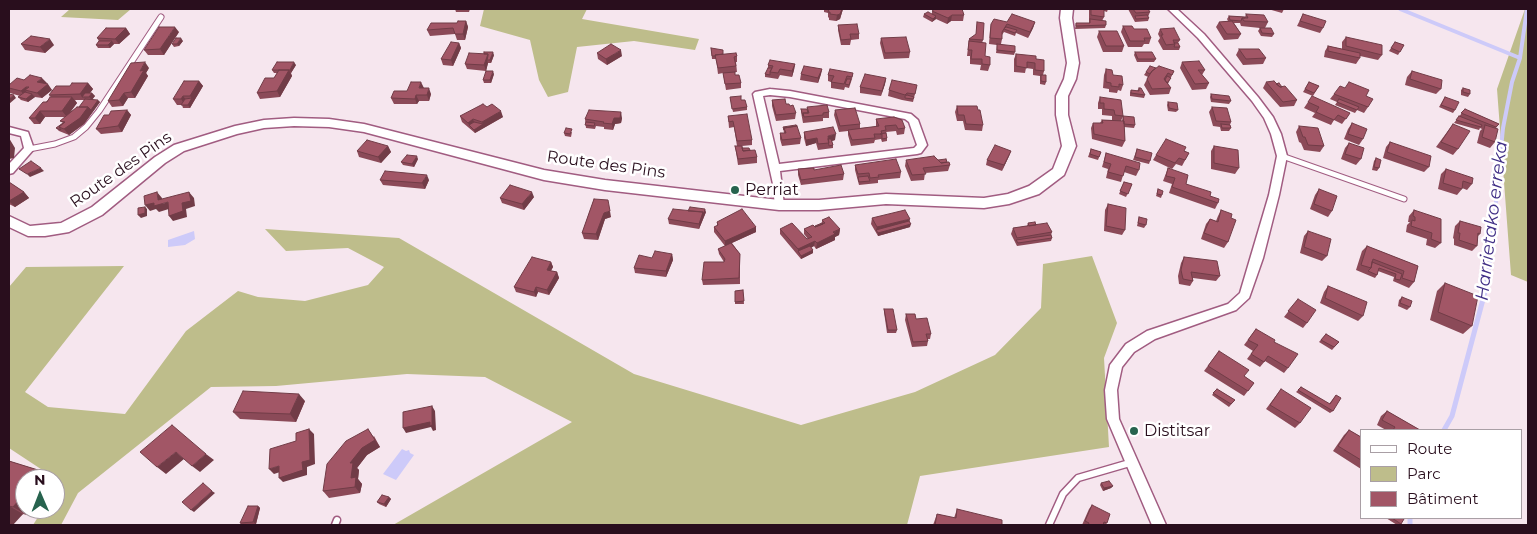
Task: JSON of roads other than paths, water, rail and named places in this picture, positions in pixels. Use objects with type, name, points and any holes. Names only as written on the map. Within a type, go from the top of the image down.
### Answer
[{"type":"street","name":"Route des Pins","points":[[9,221],[28,231],[64,228],[97,211],[160,160],[179,148],[235,130],[264,124],[294,122],[329,123],[364,128],[544,175],[779,205],[819,205],[886,199],[984,203],[1009,199],[1034,190],[1059,172],[1070,146],[1062,115],[1062,96],[1070,79],[1074,63],[1066,18],[1067,9]]},
{"type":"street","points":[[1159,525],[1113,419],[1111,390],[1116,366],[1130,348],[1151,334],[1232,307],[1245,295],[1272,204],[1282,156],[1276,134],[1268,117],[1255,99],[1201,36],[1172,9]]},
{"type":"street","points":[[774,168],[917,151],[922,145],[913,120],[908,116],[790,94],[770,92],[758,94],[774,168],[778,184],[779,205]]},
{"type":"street","points":[[9,130],[25,134],[29,149],[9,170]]},
{"type":"lane","points":[[29,149],[55,144],[74,137],[86,127],[104,104],[162,17]]},
{"type":"lane","points":[[1282,156],[1404,199]]},
{"type":"lane","points":[[1048,525],[1063,494],[1078,478],[1133,462]]},
{"type":"water","points":[[194,231],[195,239],[185,245],[168,247],[168,240]]},
{"type":"water","points":[[402,449],[409,450],[414,455],[396,480],[383,474]]},
{"type":"waterway","points":[[1400,9],[1520,58]]},
{"type":"waterway","name":"Harrietako erreka","points":[[1520,58],[1527,9]]},
{"type":"waterway","name":"Harrietako erreka","points":[[1493,233],[1503,128],[1512,82],[1520,58]]},
{"type":"waterway","name":"Harrietako erreka","points":[[1445,429],[1452,416],[1486,288],[1493,232]]},
{"type":"waterway","name":"Harrietako erreka","points":[[1410,519],[1410,525]]},
{"type":"place","name":"Perriat","points":[[735,190]]},
{"type":"place","name":"Distitsar","points":[[1134,431]]}]
